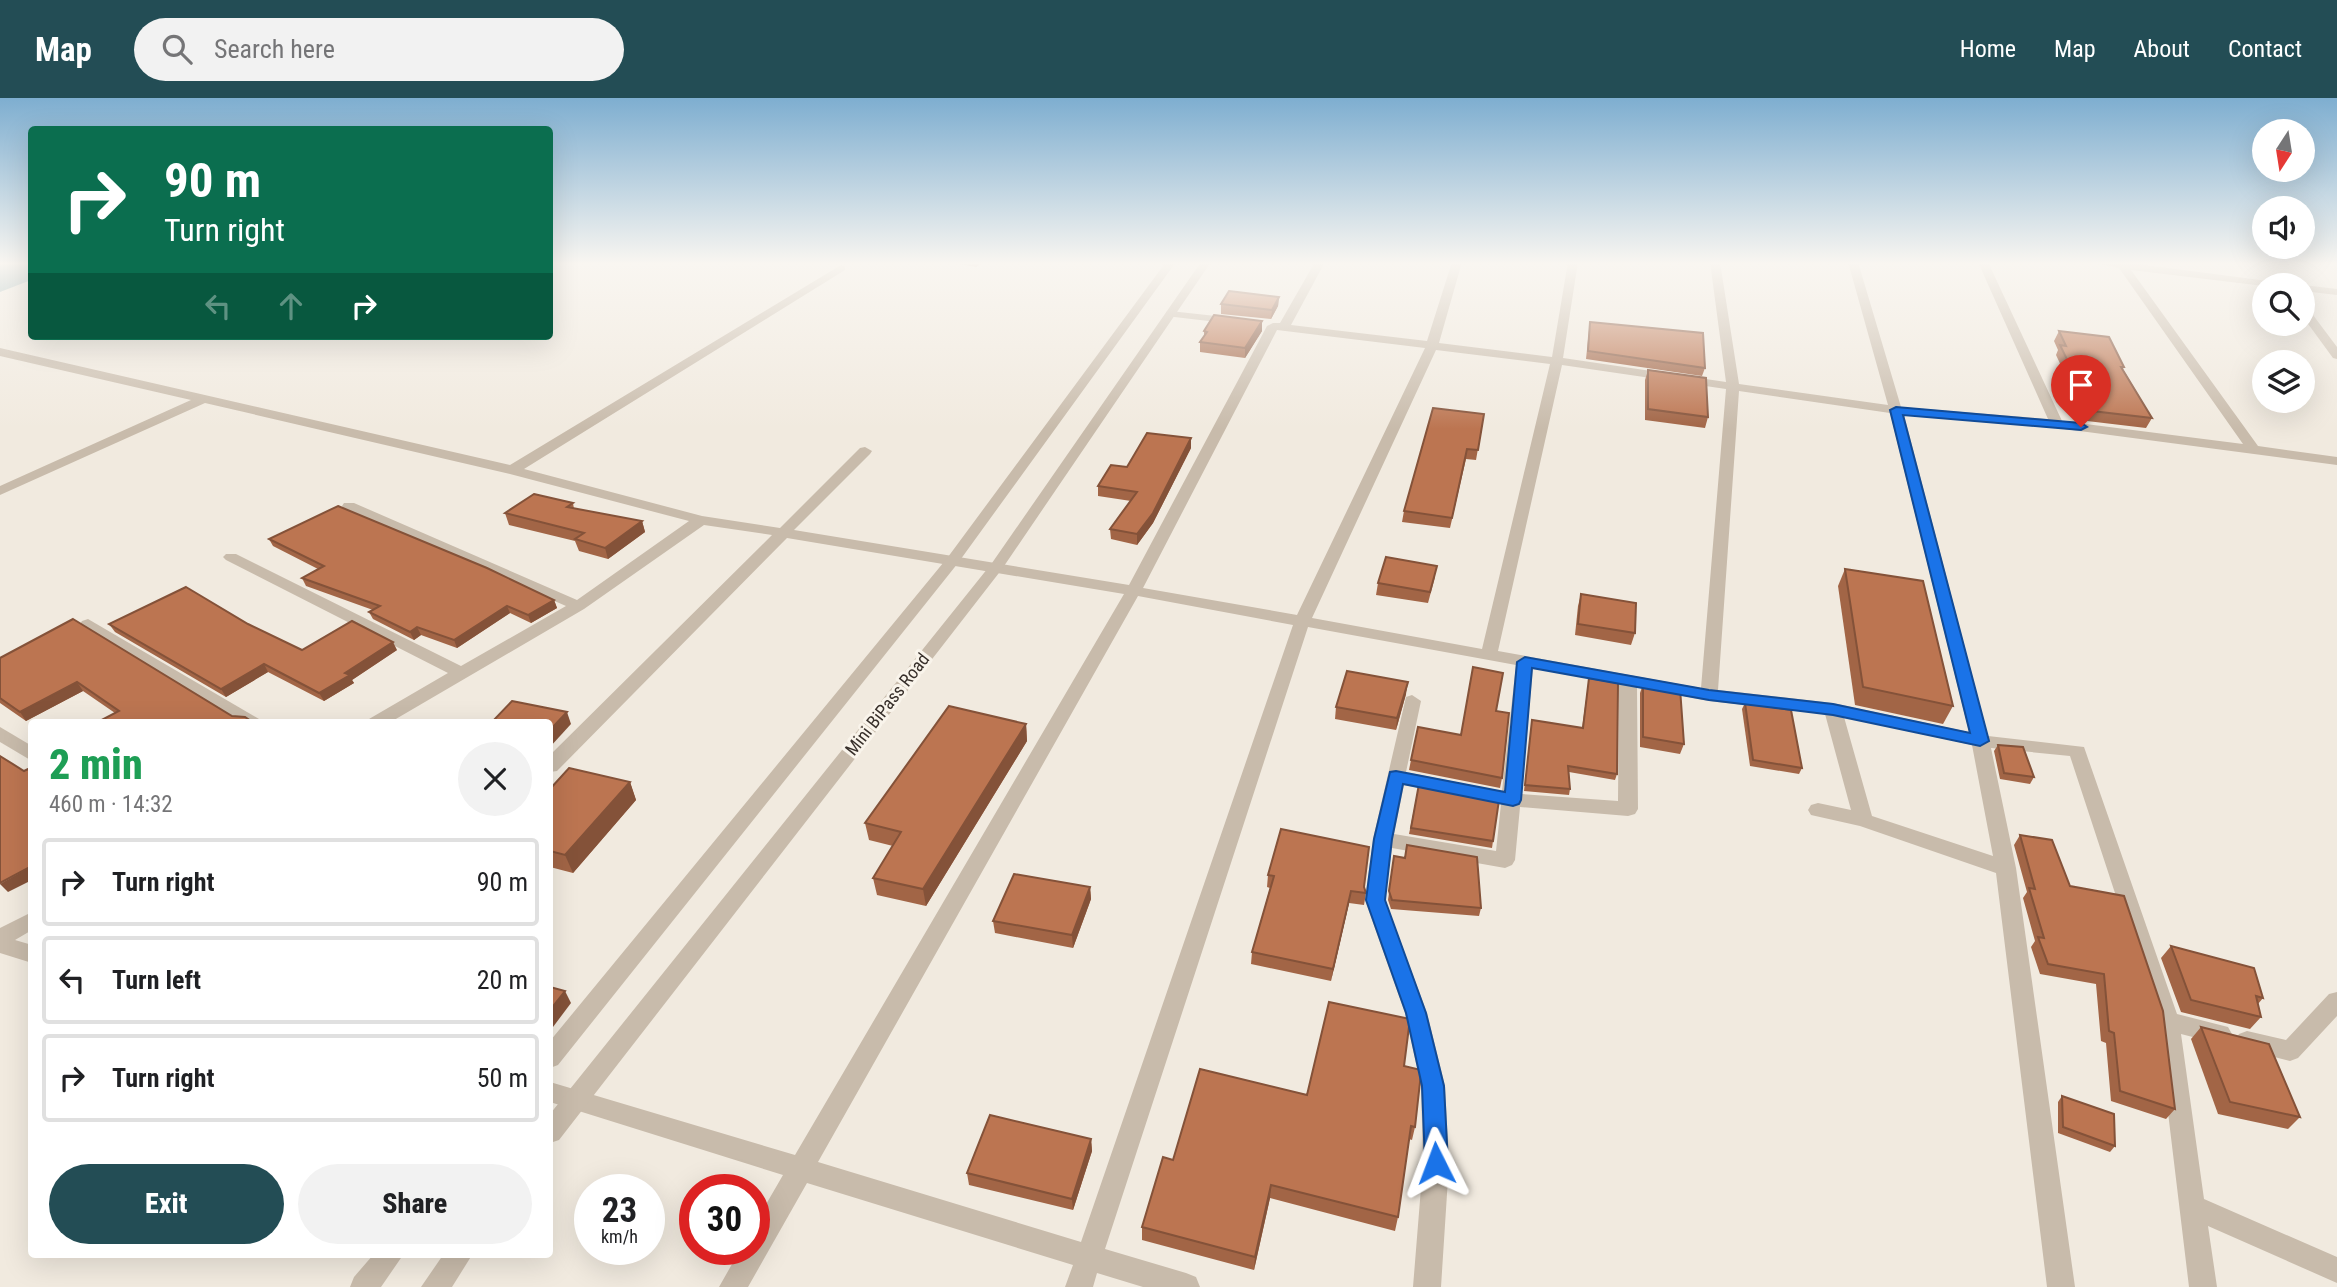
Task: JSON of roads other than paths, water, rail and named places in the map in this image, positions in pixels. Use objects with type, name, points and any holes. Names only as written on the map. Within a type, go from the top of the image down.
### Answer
[{"type":"street","points":[[512,470],[760,317]]},
{"type":"street","points":[[553,1054],[953,560],[1130,317]]},
{"type":"street","name":"Mini BiPass Road","points":[[553,1128],[997,566],[1168,317]]},
{"type":"street","points":[[1200,317],[1557,361],[1896,410],[2057,424],[2337,461]]},
{"type":"street","points":[[733,1287],[1133,592],[1266,325],[1272,317]]},
{"type":"street","points":[[1079,1287],[1302,621],[1432,345],[1440,317]]},
{"type":"street","points":[[1489,655],[1557,361],[1564,317]]},
{"type":"street","points":[[1709,695],[1733,386],[1723,317]]},
{"type":"street","points":[[1869,317],[1896,410],[1980,741],[2006,868],[2061,1287]]},
{"type":"street","points":[[2008,317],[2057,424]]},
{"type":"street","points":[[2160,317],[2252,448]]},
{"type":"street","points":[[2315,325],[2337,355]]},
{"type":"street","points":[[0,352],[512,470],[701,520],[997,566],[1709,695],[1833,709],[1980,741],[2077,751],[2168,1021],[2203,1287]]},
{"type":"street","points":[[0,491],[204,399]]},
{"type":"street","points":[[553,763],[864,450]]},
{"type":"street","points":[[349,506],[578,606]]},
{"type":"street","points":[[383,719],[578,606],[701,520]]},
{"type":"street","points":[[231,557],[461,673]]},
{"type":"street","points":[[88,624],[246,719]]},
{"type":"street","points":[[1383,839],[1504,860],[1513,800],[1525,662]]},
{"type":"street","points":[[1396,776],[1513,800],[1628,808],[1628,680]]},
{"type":"street","points":[[1412,701],[1383,839],[1375,900],[1416,1013],[1433,1086],[1436,1163],[1427,1287]]},
{"type":"street","points":[[1833,709],[1863,820]]},
{"type":"street","points":[[0,733],[28,752]]},
{"type":"street","points":[[1818,810],[1863,820],[2006,868]]},
{"type":"street","points":[[0,939],[28,922]]},
{"type":"street","points":[[0,944],[28,953]]},
{"type":"street","points":[[2168,1021],[2290,1051],[2337,1001]]},
{"type":"street","points":[[553,1093],[1186,1287]]},
{"type":"street","points":[[2192,1206],[2337,1270]]},
{"type":"street","points":[[364,1287],[388,1258]]},
{"type":"street","points":[[435,1287],[457,1258]]}]
